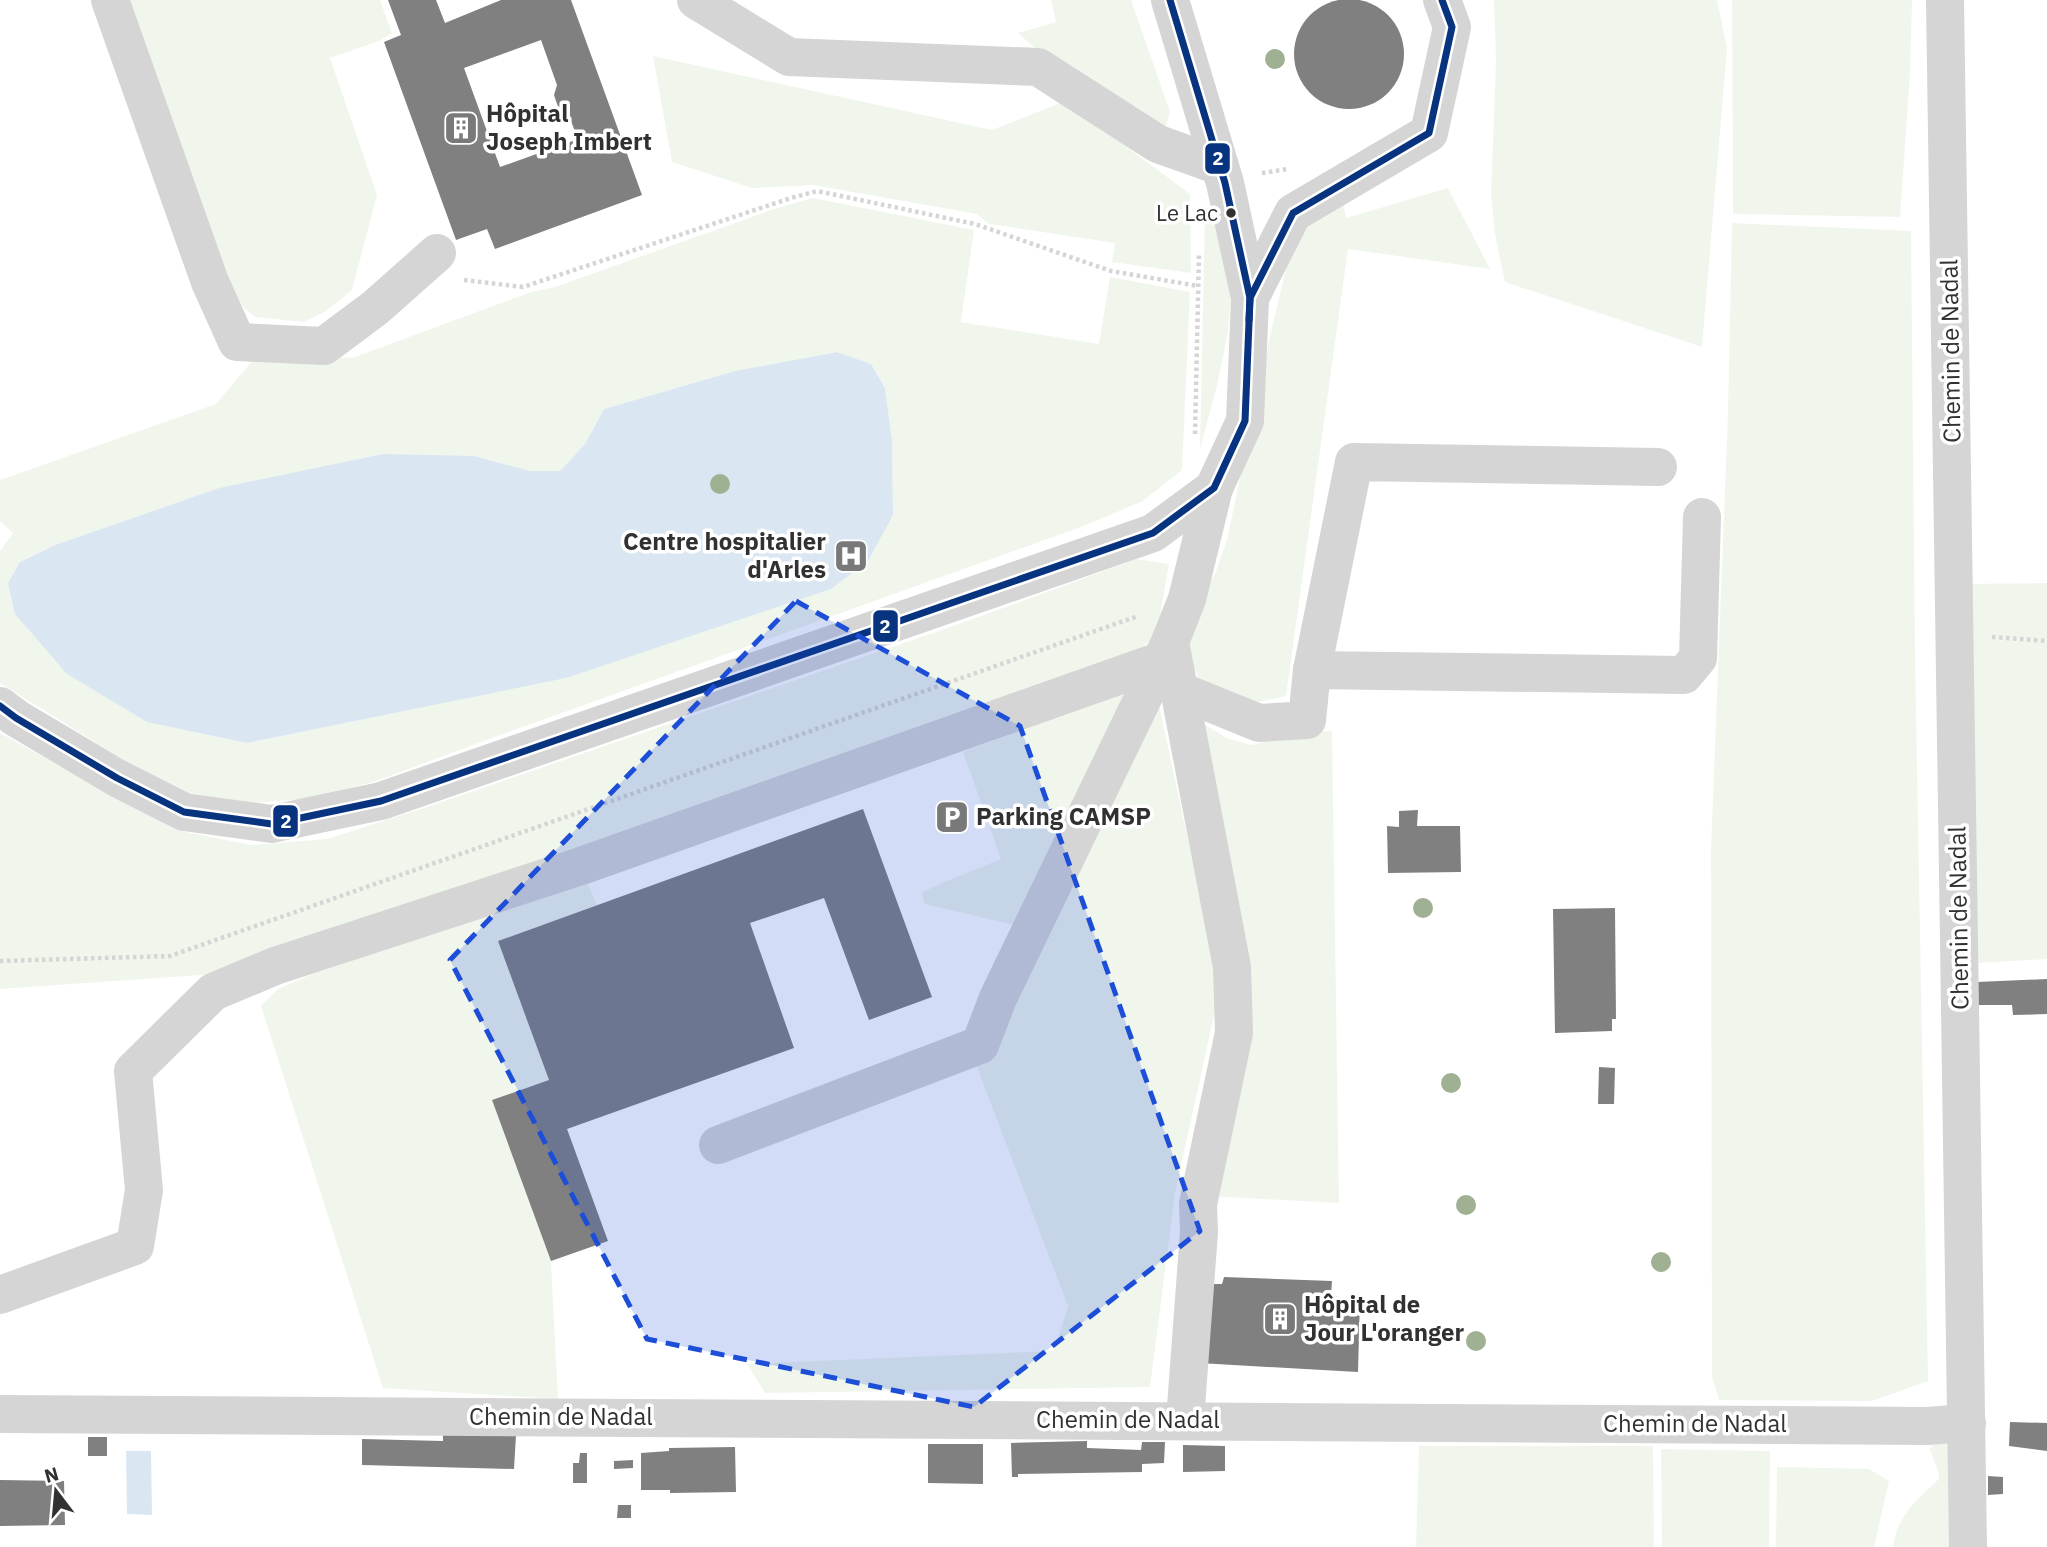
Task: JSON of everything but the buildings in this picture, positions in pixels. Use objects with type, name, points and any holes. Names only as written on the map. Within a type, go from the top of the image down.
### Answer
[{"type":"street","points":[[110,0],[210,282],[237,342],[324,346],[375,308],[437,253]]},
{"type":"street","points":[[696,0],[789,57],[1038,67],[1158,144],[1220,166]]},
{"type":"street","points":[[718,1145],[980,1045],[998,998],[1169,664],[1214,488],[1245,421],[1250,298],[1220,166],[1171,0]]},
{"type":"street","name":"Chemin de Nadal","points":[[0,1414],[1927,1426],[1967,1423],[1945,0]]},
{"type":"street","points":[[1250,298],[1293,213],[1429,133],[1449,9]]},
{"type":"street","points":[[1169,664],[1259,723],[1307,720],[1312,670],[1354,462],[1658,467]]},
{"type":"street","points":[[0,706],[117,778],[184,812],[272,824],[381,801],[1153,533],[1214,488]]},
{"type":"street","points":[[1312,670],[1684,675],[1698,658],[1702,517]]},
{"type":"street","points":[[0,1295],[135,1246],[144,1190],[133,1071],[213,992],[275,966],[581,866],[1169,664]]},
{"type":"street","points":[[1169,664],[1232,967],[1234,1033],[1198,1204],[1199,1232],[1185,1420]]},
{"type":"street","points":[[1967,1423],[1968,1547]]},
{"type":"path","points":[[437,253],[451,279],[523,287],[817,191],[975,224],[1111,271],[1198,286]]},
{"type":"path","points":[[0,961],[170,956],[1187,599]]},
{"type":"path","points":[[1955,634],[2047,640]]},
{"type":"highlighted area","points":[[796,601],[1020,726],[1200,1231],[974,1407],[647,1339],[450,960]]},
{"type":"shaded area","points":[[119,0],[380,0],[392,33],[379,41],[330,58],[377,195],[352,290],[326,311],[304,322],[255,317],[224,290]]},
{"type":"shaded area","points":[[1051,0],[1131,0],[1170,112],[1165,131],[1050,61],[1018,33],[1056,22]]},
{"type":"shaded area","points":[[1494,0],[1717,0],[1727,48],[1702,347],[1505,282],[1495,234],[1491,196],[1496,59]]},
{"type":"shaded area","points":[[1732,0],[1912,0],[1900,217],[1733,214]]},
{"type":"shaded area","points":[[653,56],[992,130],[1065,101],[1190,194],[1191,273],[1112,262],[1115,243],[989,224],[977,214],[813,185],[752,188],[672,162]]},
{"type":"shaded area","points":[[1448,188],[1490,269],[1348,249],[1286,696],[1249,704],[1198,677],[1186,651],[1204,591],[1215,574],[1227,540],[1293,239],[1342,195],[1346,218]]},
{"type":"shaded area","points":[[813,198],[974,230],[961,322],[1099,344],[1110,277],[1190,292],[1182,470],[1143,501],[1081,527],[376,781],[309,799],[246,803],[172,790],[0,683],[0,551],[13,533],[0,521],[0,480],[216,404],[259,353],[352,358],[531,292],[555,287],[777,208]],"holes":[[[836,352],[871,364],[885,388],[892,440],[893,515],[571,676],[247,743],[142,719],[20,562],[55,545],[219,488],[474,456],[530,471],[560,471],[585,444],[604,409],[735,371]]]},
{"type":"shaded area","points":[[1205,208],[1218,224],[1231,294],[1228,331],[1217,386],[1200,449]]},
{"type":"shaded area","points":[[1732,223],[1911,231],[1915,652],[1928,1381],[1872,1401],[1719,1400],[1712,1377],[1711,849],[1728,412]]},
{"type":"shaded area","points":[[837,352],[871,364],[885,388],[892,440],[893,515],[868,561],[831,589],[566,678],[247,743],[147,722],[67,674],[15,614],[8,583],[20,562],[55,545],[219,488],[383,454],[474,456],[530,471],[560,471],[585,444],[604,409],[735,371]]},
{"type":"shaded area","points":[[1137,559],[1169,564],[1157,633],[1132,658],[229,973],[0,989],[0,733],[176,830],[251,845],[327,839],[959,624]]},
{"type":"shaded area","points":[[2047,583],[2047,959],[1976,963],[1965,584]]},
{"type":"shaded area","points":[[1125,691],[1014,925],[925,904],[921,893],[1001,859],[963,752]]},
{"type":"shaded area","points":[[1159,705],[1215,966],[1215,1011],[1175,1193],[1150,1387],[765,1393],[747,1364],[1054,1351],[1068,1306],[977,1067]]},
{"type":"shaded area","points":[[1193,718],[1229,739],[1251,745],[1305,732],[1332,731],[1339,1203],[1208,1196],[1232,1119]]},
{"type":"shaded area","points":[[585,877],[597,905],[498,941],[549,1080],[492,1100],[551,1261],[558,1399],[383,1388],[261,1006],[278,989],[310,975]]},
{"type":"shaded area","points":[[1960,1435],[1959,1547],[1893,1547],[1904,1517],[1939,1479],[1930,1449],[1937,1437]]},
{"type":"shaded area","points":[[1419,1446],[1653,1446],[1654,1547],[1416,1547]]},
{"type":"shaded area","points":[[1661,1449],[1770,1451],[1769,1547],[1662,1547]]},
{"type":"shaded area","points":[[126,1451],[151,1451],[152,1515],[127,1514]]},
{"type":"shaded area","points":[[1777,1467],[1869,1469],[1889,1481],[1874,1547],[1776,1547]]},
{"type":"transit line","name":"2","points":[[1170,0],[1225,183],[1250,298],[1249,320]]},
{"type":"transit line","name":"2","points":[[0,706],[117,778],[184,812],[272,824],[381,801],[1153,533],[1214,488],[1245,421],[1250,298],[1293,213],[1429,133],[1452,27],[1442,0]]},
{"type":"place","name":"Hôpital Joseph Imbert","points":[[461,128]]},
{"type":"place","name":"Le Lac","points":[[1231,213]]},
{"type":"place","name":"Centre hospitalier d'Arles","points":[[851,556]]},
{"type":"place","name":"Parking CAMSP","points":[[952,817]]},
{"type":"place","name":"Hôpital de Jour L'oranger","points":[[1280,1319]]}]
